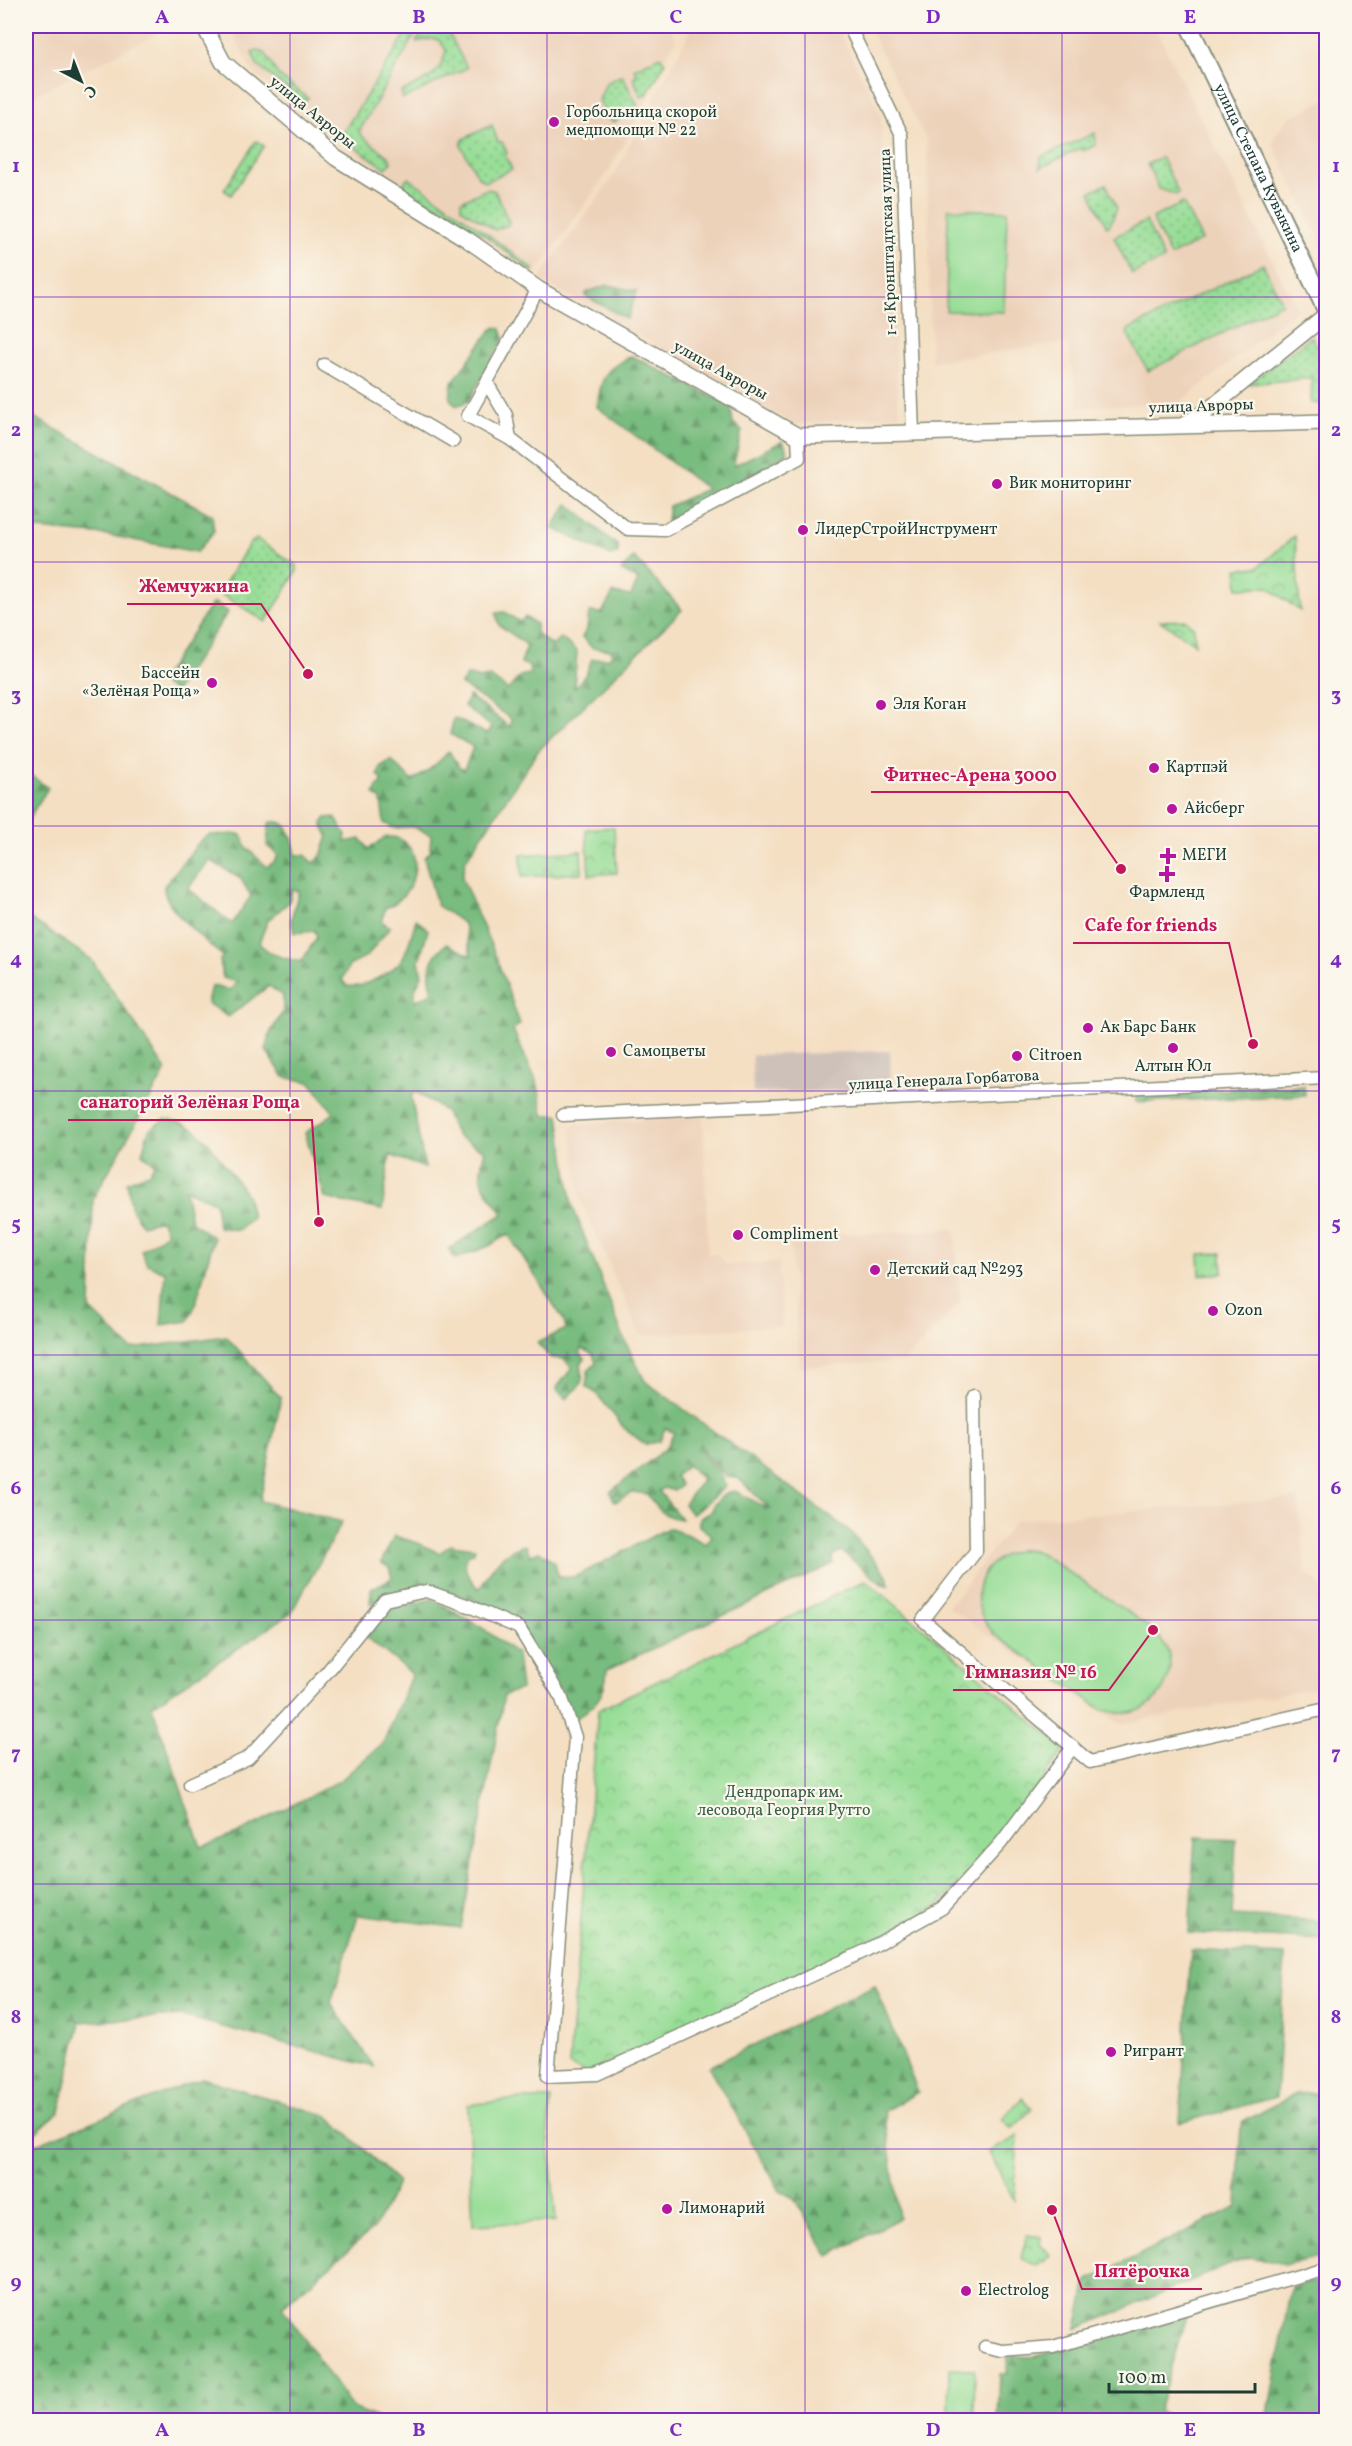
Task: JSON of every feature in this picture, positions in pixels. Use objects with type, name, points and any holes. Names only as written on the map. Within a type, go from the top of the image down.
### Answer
[{"type":"main road","name":"улица Степана Кувыкина","points":[[1189,26],[1326,310]]},
{"type":"street","name":"улица Авроры","points":[[204,26],[223,62],[336,158],[468,240],[538,289],[798,436],[1326,422]]},
{"type":"street","name":"1-я Кронштадтская улица","points":[[849,26],[902,135],[913,433]]},
{"type":"street","points":[[538,289],[468,417],[510,439],[628,529],[665,530],[799,458],[798,436]]},
{"type":"street","points":[[1184,426],[1207,411],[1326,315]]},
{"type":"street","points":[[324,365],[453,441]]},
{"type":"street","points":[[487,383],[506,415],[510,439]]},
{"type":"street","name":"улица Генерала Горбатова","points":[[562,1115],[1326,1078]]},
{"type":"street","points":[[974,1396],[976,1551],[923,1620],[1090,1762],[1326,1709]]},
{"type":"street","points":[[190,1784],[248,1758],[328,1671],[385,1600],[426,1591],[469,1606],[519,1628],[562,1699],[575,1737],[548,2076],[572,2076],[597,2074],[863,1952],[942,1908],[1001,1843],[1073,1747]]},
{"type":"street","points":[[986,2347],[1003,2350],[1053,2347],[1326,2268]]},
{"type":"shaded area","points":[[26,26],[160,26],[162,31],[26,100]]},
{"type":"shaded area","points":[[230,26],[671,26],[675,39],[634,127],[604,178],[534,275],[484,238],[330,137],[251,70]]},
{"type":"shaded area","points":[[693,26],[836,26],[880,112],[899,414],[795,425],[539,279],[613,177]]},
{"type":"shaded area","points":[[868,26],[1154,26],[1297,309],[1179,403],[1078,407],[1068,342],[931,362],[927,142]]},
{"type":"shaded area","points":[[1326,99],[1326,251],[1273,145],[1274,138],[1288,118]]},
{"type":"shaded area","points":[[890,1051],[891,1089],[753,1093],[752,1055]]},
{"type":"shaded area","points":[[703,1116],[708,1254],[717,1254],[727,1265],[779,1262],[782,1326],[640,1335],[581,1201],[571,1128],[575,1124]]},
{"type":"shaded area","name":"Детский сад №293","points":[[955,1229],[960,1303],[903,1362],[800,1367],[790,1237]]},
{"type":"shaded area","points":[[1298,1498],[1306,1573],[1321,1586],[1326,1686],[1120,1724],[948,1607],[1016,1520]]},
{"type":"green space","points":[[411,26],[420,26],[359,132],[390,158],[391,163],[386,168],[340,137]]},
{"type":"green space","points":[[426,26],[445,26],[467,68],[403,99],[401,92],[430,77],[444,59],[446,50],[439,40],[416,42]]},
{"type":"green space","points":[[257,50],[266,54],[278,75],[308,98],[304,102],[258,66],[252,53]]},
{"type":"green space","points":[[660,56],[665,63],[647,94],[641,97],[633,77],[637,75],[634,69]]},
{"type":"green space","points":[[622,75],[638,106],[637,110],[614,122],[609,120],[599,100],[606,83]]},
{"type":"green space","points":[[492,125],[498,142],[502,142],[507,153],[505,156],[512,169],[486,182],[479,178],[461,146],[463,139]]},
{"type":"green space","points":[[1095,133],[1096,145],[1083,151],[1081,148],[1040,168],[1041,157]]},
{"type":"green space","points":[[256,141],[264,146],[231,195],[224,190]]},
{"type":"green space","points":[[1161,157],[1179,194],[1177,195],[1159,189],[1147,164]]},
{"type":"green space","points":[[409,178],[534,270],[531,271],[486,236],[404,187],[405,180]]},
{"type":"green space","points":[[1106,184],[1117,208],[1107,227],[1090,192]]},
{"type":"green space","points":[[487,189],[495,191],[509,222],[508,225],[495,230],[461,208],[461,201]]},
{"type":"green space","points":[[1183,203],[1202,240],[1170,256],[1152,218]]},
{"type":"green space","points":[[948,209],[1007,211],[1004,312],[946,311]]},
{"type":"green space","points":[[1146,221],[1164,259],[1132,274],[1114,237]]},
{"type":"green space","points":[[1263,264],[1282,303],[1148,371],[1127,333],[1129,329]]},
{"type":"green space","points":[[608,285],[637,291],[627,319],[585,296],[587,292]]},
{"type":"green space","points":[[496,327],[501,329],[504,338],[468,402],[456,406],[450,399],[452,383],[490,331]]},
{"type":"green space","points":[[1312,336],[1326,363],[1326,404],[1311,403],[1312,378],[1248,384]]},
{"type":"green space","points":[[632,356],[727,404],[731,409],[733,423],[742,430],[733,466],[783,441],[788,453],[728,490],[667,521],[669,506],[707,489],[597,407],[600,388],[606,375],[615,366]]},
{"type":"green space","points":[[26,413],[212,515],[214,531],[197,552],[107,535],[26,528]]},
{"type":"green space","points":[[568,504],[618,546],[618,552],[611,556],[552,528]]},
{"type":"green space","points":[[1295,536],[1300,611],[1268,587],[1238,588],[1237,569],[1258,567]]},
{"type":"green space","points":[[257,539],[297,566],[297,571],[266,622],[219,593],[250,543]]},
{"type":"green space","points":[[634,557],[682,610],[538,751],[465,861],[462,878],[496,957],[520,1024],[513,1030],[538,1085],[543,1115],[559,1115],[572,1205],[625,1341],[645,1381],[851,1532],[887,1575],[889,1585],[882,1584],[841,1551],[833,1555],[833,1564],[607,1670],[604,1688],[593,1706],[572,1721],[519,1624],[473,1600],[430,1586],[370,1604],[371,1589],[392,1578],[389,1567],[381,1563],[394,1536],[418,1543],[439,1553],[451,1545],[475,1548],[473,1553],[467,1555],[465,1565],[469,1578],[479,1589],[498,1561],[518,1547],[526,1545],[530,1556],[539,1551],[554,1562],[558,1576],[575,1577],[668,1528],[706,1544],[712,1536],[699,1526],[699,1519],[713,1510],[712,1507],[725,1493],[735,1491],[767,1508],[767,1506],[738,1478],[727,1477],[703,1452],[701,1453],[718,1471],[726,1486],[692,1515],[684,1504],[702,1480],[688,1465],[675,1476],[681,1485],[674,1491],[664,1488],[659,1491],[681,1519],[665,1514],[647,1494],[633,1492],[615,1502],[610,1492],[665,1449],[674,1433],[665,1428],[660,1441],[646,1445],[624,1428],[596,1393],[586,1387],[588,1371],[596,1363],[593,1354],[581,1348],[580,1353],[585,1359],[581,1364],[581,1384],[566,1399],[556,1389],[572,1368],[564,1359],[551,1358],[537,1343],[566,1329],[563,1319],[508,1234],[489,1246],[455,1259],[448,1249],[503,1214],[481,1179],[485,1151],[457,1136],[445,1111],[416,1092],[411,1096],[425,1168],[390,1155],[382,1210],[325,1198],[305,1133],[334,1113],[310,1082],[284,1077],[266,1050],[270,1033],[283,1012],[283,996],[269,986],[228,1017],[207,1003],[211,986],[230,990],[237,982],[223,978],[220,960],[223,956],[178,914],[165,895],[164,886],[201,840],[209,835],[239,834],[244,838],[245,846],[267,867],[275,861],[278,855],[267,846],[269,823],[276,822],[286,826],[296,855],[305,855],[314,863],[321,856],[328,836],[322,823],[326,818],[335,817],[346,835],[345,842],[361,839],[368,849],[386,837],[399,838],[409,847],[414,856],[415,867],[409,887],[394,903],[385,908],[382,922],[390,927],[368,955],[349,966],[342,980],[347,986],[361,985],[393,969],[404,956],[416,919],[428,930],[419,961],[422,976],[415,989],[415,1001],[432,993],[430,971],[433,960],[440,949],[446,944],[471,956],[464,924],[437,905],[424,858],[433,849],[430,849],[431,835],[413,827],[393,828],[384,823],[381,800],[374,794],[378,785],[381,785],[382,779],[378,775],[380,767],[391,760],[412,781],[432,768],[449,751],[459,768],[464,770],[473,747],[450,734],[454,718],[487,734],[492,727],[464,706],[469,696],[510,727],[511,719],[461,684],[468,675],[479,679],[490,677],[508,690],[520,676],[530,674],[529,666],[521,663],[527,645],[499,625],[496,613],[505,612],[520,622],[525,617],[536,624],[536,633],[552,646],[561,638],[577,651],[574,688],[586,674],[592,659],[610,658],[613,650],[592,648],[582,637],[587,630],[589,612],[602,613],[613,593],[631,596],[638,580],[621,570]],"holes":[[[210,860],[241,879],[251,896],[232,924],[188,888]],[[292,890],[299,891],[291,919],[294,933],[315,931],[317,937],[301,962],[273,954],[259,943],[268,920],[289,902]]]},
{"type":"green space","points":[[215,603],[228,612],[175,692],[161,680],[211,605]]},
{"type":"green space","points":[[1186,620],[1194,628],[1195,644],[1160,621]]},
{"type":"green space","points":[[26,772],[48,788],[26,823]]},
{"type":"green space","points":[[614,827],[617,873],[589,875],[586,829]]},
{"type":"green space","points":[[581,851],[582,873],[522,877],[521,855]]},
{"type":"green space","points":[[26,916],[91,959],[166,1070],[93,1199],[90,1309],[131,1349],[226,1336],[281,1398],[260,1501],[342,1522],[291,1613],[152,1706],[201,1847],[237,1834],[341,1780],[383,1743],[412,1674],[360,1632],[388,1610],[432,1599],[481,1627],[517,1654],[521,1689],[504,1695],[461,1928],[358,1915],[331,2003],[374,2067],[182,2016],[80,2022],[60,2111],[26,2141]]},
{"type":"green space","points":[[1304,1086],[1305,1095],[1136,1102],[1136,1094]]},
{"type":"green space","points":[[165,1119],[180,1122],[194,1129],[209,1143],[247,1195],[252,1217],[238,1230],[218,1227],[215,1202],[185,1189],[191,1221],[214,1238],[196,1303],[188,1321],[161,1325],[165,1272],[147,1264],[141,1251],[167,1233],[161,1220],[142,1225],[132,1210],[127,1182],[149,1173],[155,1164],[142,1153],[149,1130]]},
{"type":"green space","points":[[1222,1253],[1223,1273],[1200,1275],[1199,1254]]},
{"type":"green space","points":[[1026,1549],[1040,1553],[1133,1615],[1163,1642],[1170,1663],[1168,1678],[1151,1703],[1133,1712],[1119,1713],[1103,1710],[995,1635],[985,1622],[979,1608],[980,1581],[986,1570],[996,1560]]},
{"type":"green space","name":"Дендропарк им. лесовода Георгия Рутто","points":[[866,1580],[1065,1749],[999,1840],[939,1905],[861,1947],[588,2074],[569,2065],[598,1710]]},
{"type":"green space","points":[[1195,1837],[1236,1839],[1232,1916],[1326,1921],[1326,1940],[1189,1933]]},
{"type":"green space","points":[[1191,1950],[1285,1955],[1276,2097],[1180,2123]]},
{"type":"green space","points":[[875,1985],[918,2092],[884,2111],[899,2218],[829,2256],[794,2198],[780,2191],[709,2067]]},
{"type":"green space","points":[[202,2078],[328,2116],[398,2182],[375,2227],[282,2307],[352,2408],[382,2420],[26,2420],[26,2148]]},
{"type":"green space","points":[[1326,2092],[1326,2256],[1286,2264],[1250,2257],[1243,2259],[1077,2329],[1087,2281],[1237,2206],[1241,2123],[1296,2094]]},
{"type":"green space","points":[[1022,2098],[1032,2109],[1012,2129],[1002,2119]]},
{"type":"green space","points":[[518,2099],[551,2099],[548,2130],[556,2221],[473,2225],[468,2105]]},
{"type":"green space","points":[[1018,2136],[1014,2200],[989,2152]]},
{"type":"green space","points":[[1027,2235],[1041,2237],[1040,2243],[1051,2256],[1037,2266],[1021,2258]]},
{"type":"green space","points":[[1326,2277],[1326,2420],[1267,2420],[1291,2287]]},
{"type":"green space","points":[[1187,2313],[1158,2411],[1177,2420],[998,2420],[1000,2374],[1007,2374],[1008,2356],[1033,2357]]},
{"type":"green space","points":[[950,2368],[975,2369],[974,2413],[949,2412]]},
{"type":"place","name":"Горбольница скорой медпомощи № 22","points":[[554,122]]},
{"type":"place","name":"Вик мониторинг","points":[[997,484]]},
{"type":"place","name":"ЛидерСтройИнструмент","points":[[803,530]]},
{"type":"place","name":"Жемчужина","points":[[308,674]]},
{"type":"place","name":"Бассейн «Зелёная Роща»","points":[[212,683]]},
{"type":"place","name":"Эля Коган","points":[[881,705]]},
{"type":"place","name":"Картпэй","points":[[1154,768]]},
{"type":"place","name":"Айсберг","points":[[1172,809]]},
{"type":"place","name":"МЕГИ","points":[[1168,856]]},
{"type":"place","name":"Фитнес-Арена 3000","points":[[1121,869]]},
{"type":"place","name":"Фармленд","points":[[1167,874]]},
{"type":"place","name":"Ак Барс Банк","points":[[1088,1028]]},
{"type":"place","name":"Cafe for friends","points":[[1253,1044]]},
{"type":"place","name":"Алтын Юл","points":[[1173,1048]]},
{"type":"place","name":"Самоцветы","points":[[611,1052]]},
{"type":"place","name":"Citroen","points":[[1017,1056]]},
{"type":"place","name":"санаторий Зелёная Роща","points":[[319,1222]]},
{"type":"place","name":"Compliment","points":[[738,1235]]},
{"type":"place","name":"Детский сад №293","points":[[875,1270]]},
{"type":"place","name":"Ozon","points":[[1213,1311]]},
{"type":"place","name":"Гимназия № 16","points":[[1153,1630]]},
{"type":"place","name":"Ригрант","points":[[1111,2052]]},
{"type":"place","name":"Лимонарий","points":[[667,2209]]},
{"type":"place","name":"Пятёрочка","points":[[1052,2210]]},
{"type":"place","name":"Electrolog","points":[[966,2291]]}]
